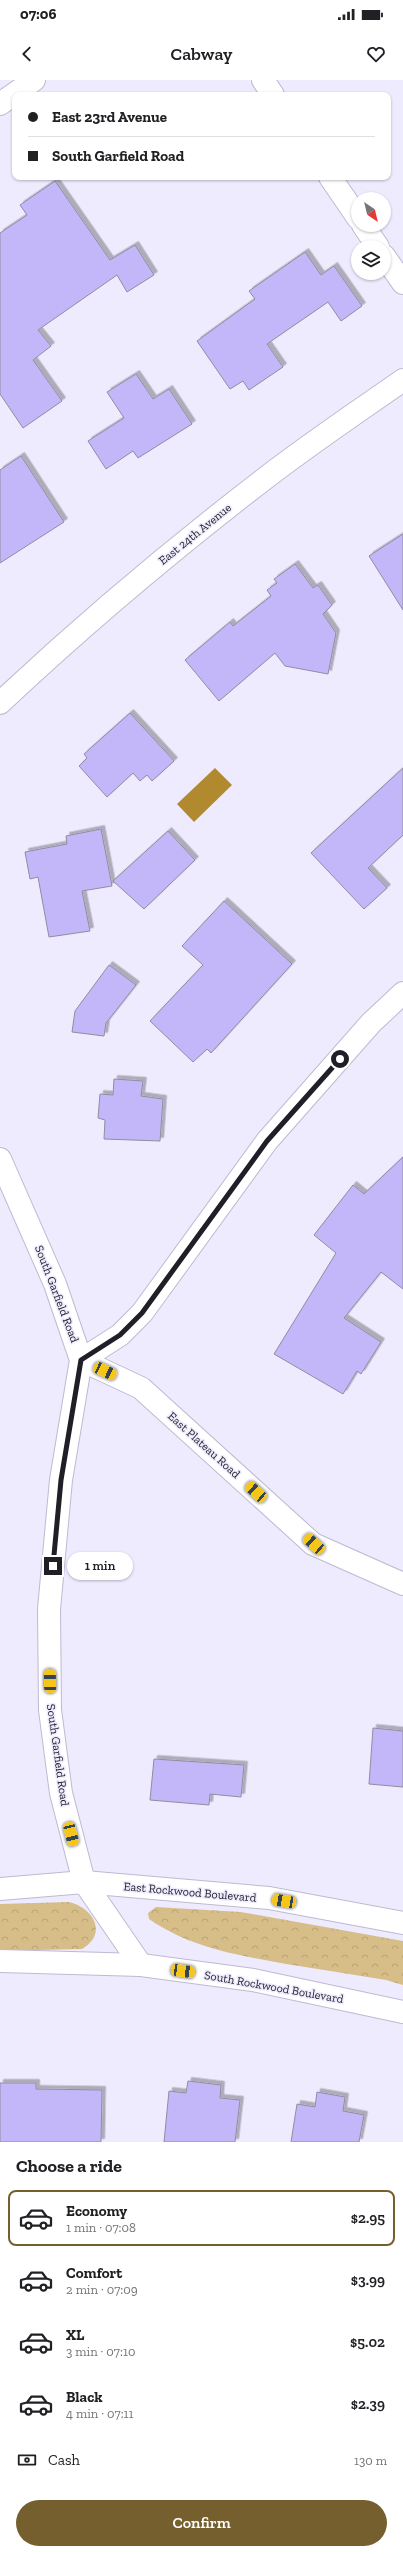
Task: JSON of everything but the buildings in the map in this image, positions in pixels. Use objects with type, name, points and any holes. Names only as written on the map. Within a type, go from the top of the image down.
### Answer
[{"type":"street","points":[[17,92],[34,80]]},
{"type":"street","points":[[263,80],[271,92]]},
{"type":"street","points":[[0,104],[12,96]]},
{"type":"street","points":[[332,180],[351,208]]},
{"type":"street","points":[[391,266],[403,283]]},
{"type":"street","name":"East 24th Avenue","points":[[0,703],[38,668],[193,535],[263,480],[403,380]]},
{"type":"street","points":[[81,1360],[120,1335],[142,1313],[267,1141],[371,1023],[403,993]]},
{"type":"street","name":"South Garfield Road","points":[[0,1160],[55,1284],[81,1360],[61,1480],[49,1609],[50,1710],[61,1793],[84,1882],[141,1965]]},
{"type":"street","name":"East Plateau Road","points":[[81,1360],[141,1388],[314,1544],[403,1584]]},
{"type":"street","name":"East Rockwood Boulevard","points":[[0,1889],[84,1882],[269,1898],[403,1923]]},
{"type":"street","name":"South Rockwood Boulevard","points":[[0,1961],[141,1965],[253,1980],[403,2012]]},
{"type":"green space","points":[[69,1902],[78,1905],[85,1910],[95,1922],[96,1929],[94,1936],[90,1943],[82,1949],[0,1951],[0,1904]]},
{"type":"green space","points":[[156,1907],[241,1912],[403,1941],[403,1985],[386,1980],[250,1957],[198,1944],[165,1929],[149,1919],[148,1913]]},
{"type":"shaded area","points":[[215,768],[232,785],[194,822],[177,804]]},
{"type":"route","points":[[53,1566],[61,1480],[81,1360],[120,1335],[142,1313],[267,1141],[340,1059]]}]
